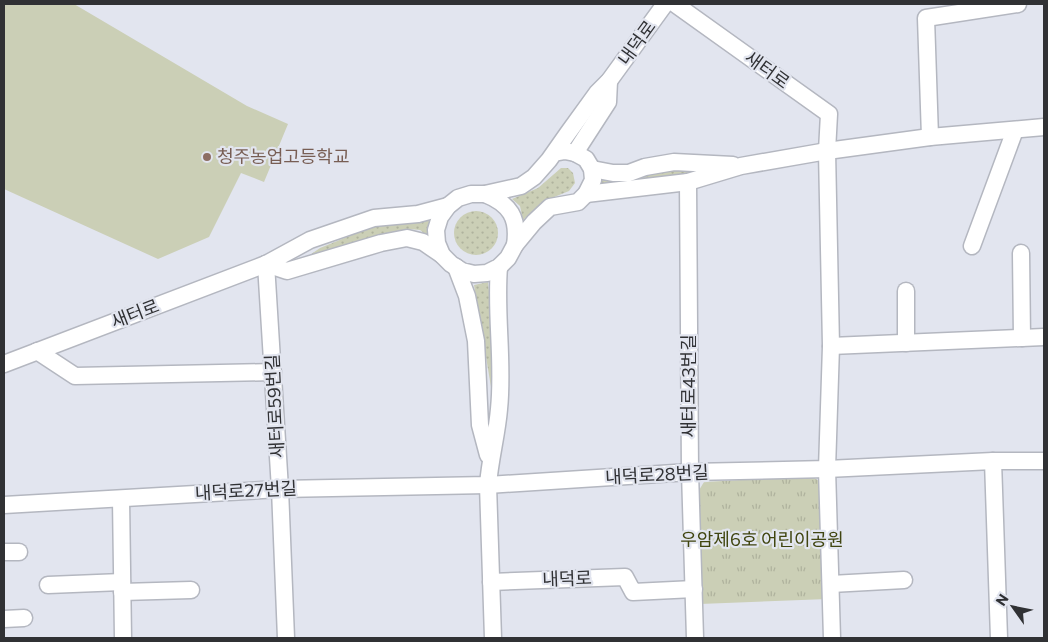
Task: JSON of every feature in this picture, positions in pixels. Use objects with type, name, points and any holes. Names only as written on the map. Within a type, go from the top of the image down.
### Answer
[{"type":"street","name":"내덕로","points":[[485,194],[520,186],[534,176],[554,153],[597,93],[609,82],[665,4]]},
{"type":"street","name":"새터로","points":[[675,4],[829,114],[827,151]]},
{"type":"street","points":[[930,137],[926,18],[1018,4]]},
{"type":"street","points":[[575,153],[608,102],[609,82]]},
{"type":"street","points":[[586,194],[688,182],[741,166],[827,151],[930,137],[1015,130],[1042,123]]},
{"type":"street","points":[[972,246],[1015,130]]},
{"type":"street","points":[[266,264],[287,271],[381,243],[407,238],[423,242],[462,271],[474,274],[487,273],[499,267],[508,258],[515,245],[534,222],[550,207],[578,202],[586,194],[593,180],[592,169],[586,160],[575,153],[565,151],[554,153]]},
{"type":"street","points":[[827,151],[831,346],[827,469],[832,638]]},
{"type":"street","points":[[592,169],[613,173],[629,173],[646,167],[674,162],[741,166]]},
{"type":"street","name":"새터로43번길","points":[[688,182],[690,472],[695,638]]},
{"type":"street","points":[[442,255],[437,242],[436,230],[440,217],[448,206],[458,198],[472,194],[485,194],[498,199],[508,208],[514,220],[517,233],[515,245]]},
{"type":"street","name":"새터로","points":[[4,364],[266,264],[310,240],[374,218],[418,214],[448,206]]},
{"type":"street","points":[[1021,254],[1022,338]]},
{"type":"street","name":"새터로59번길","points":[[266,264],[280,489],[286,638]]},
{"type":"street","points":[[492,638],[488,485],[499,409],[499,267]]},
{"type":"street","points":[[456,268],[467,296],[476,341],[480,425],[490,462]]},
{"type":"street","points":[[906,290],[906,343]]},
{"type":"street","points":[[831,346],[1044,337]]},
{"type":"street","points":[[37,351],[75,376],[273,372]]},
{"type":"street","points":[[993,461],[999,638]]},
{"type":"street","name":"내덕로28번길","points":[[488,485],[690,472],[827,469],[993,461],[1044,461]]},
{"type":"street","name":"내덕로27번길","points":[[4,506],[280,489],[488,485]]},
{"type":"street","points":[[121,499],[123,638]]},
{"type":"street","name":"내덕로","points":[[491,582],[625,577],[633,592],[694,589]]},
{"type":"street","points":[[831,584],[904,580]]},
{"type":"street","points":[[48,585],[191,590]]},
{"type":"street","points":[[4,619],[24,618]]},
{"type":"green space","points":[[4,4],[74,4],[247,106],[288,124],[264,182],[241,173],[209,237],[158,259],[4,189]]},
{"type":"green space","points":[[561,168],[568,168],[573,173],[575,183],[569,191],[542,202],[523,220],[520,206],[512,199],[538,188]]},
{"type":"green space","points":[[694,168],[696,172],[690,174],[599,185],[598,176]]},
{"type":"green space","points":[[472,211],[480,211],[492,217],[498,233],[492,249],[480,255],[472,255],[460,249],[454,237],[454,229],[460,217]]},
{"type":"green space","points":[[433,219],[428,230],[429,237],[420,230],[409,229],[390,232],[352,246],[307,257],[320,248],[374,226]]},
{"type":"green space","points":[[488,282],[495,348],[492,393],[474,285]]},
{"type":"green space","name":"우암제6호 어린이공원","points":[[811,476],[824,484],[828,599],[700,604],[696,495],[704,482]]},
{"type":"place","name":"청주농업고등학교","points":[[207,157]]}]
